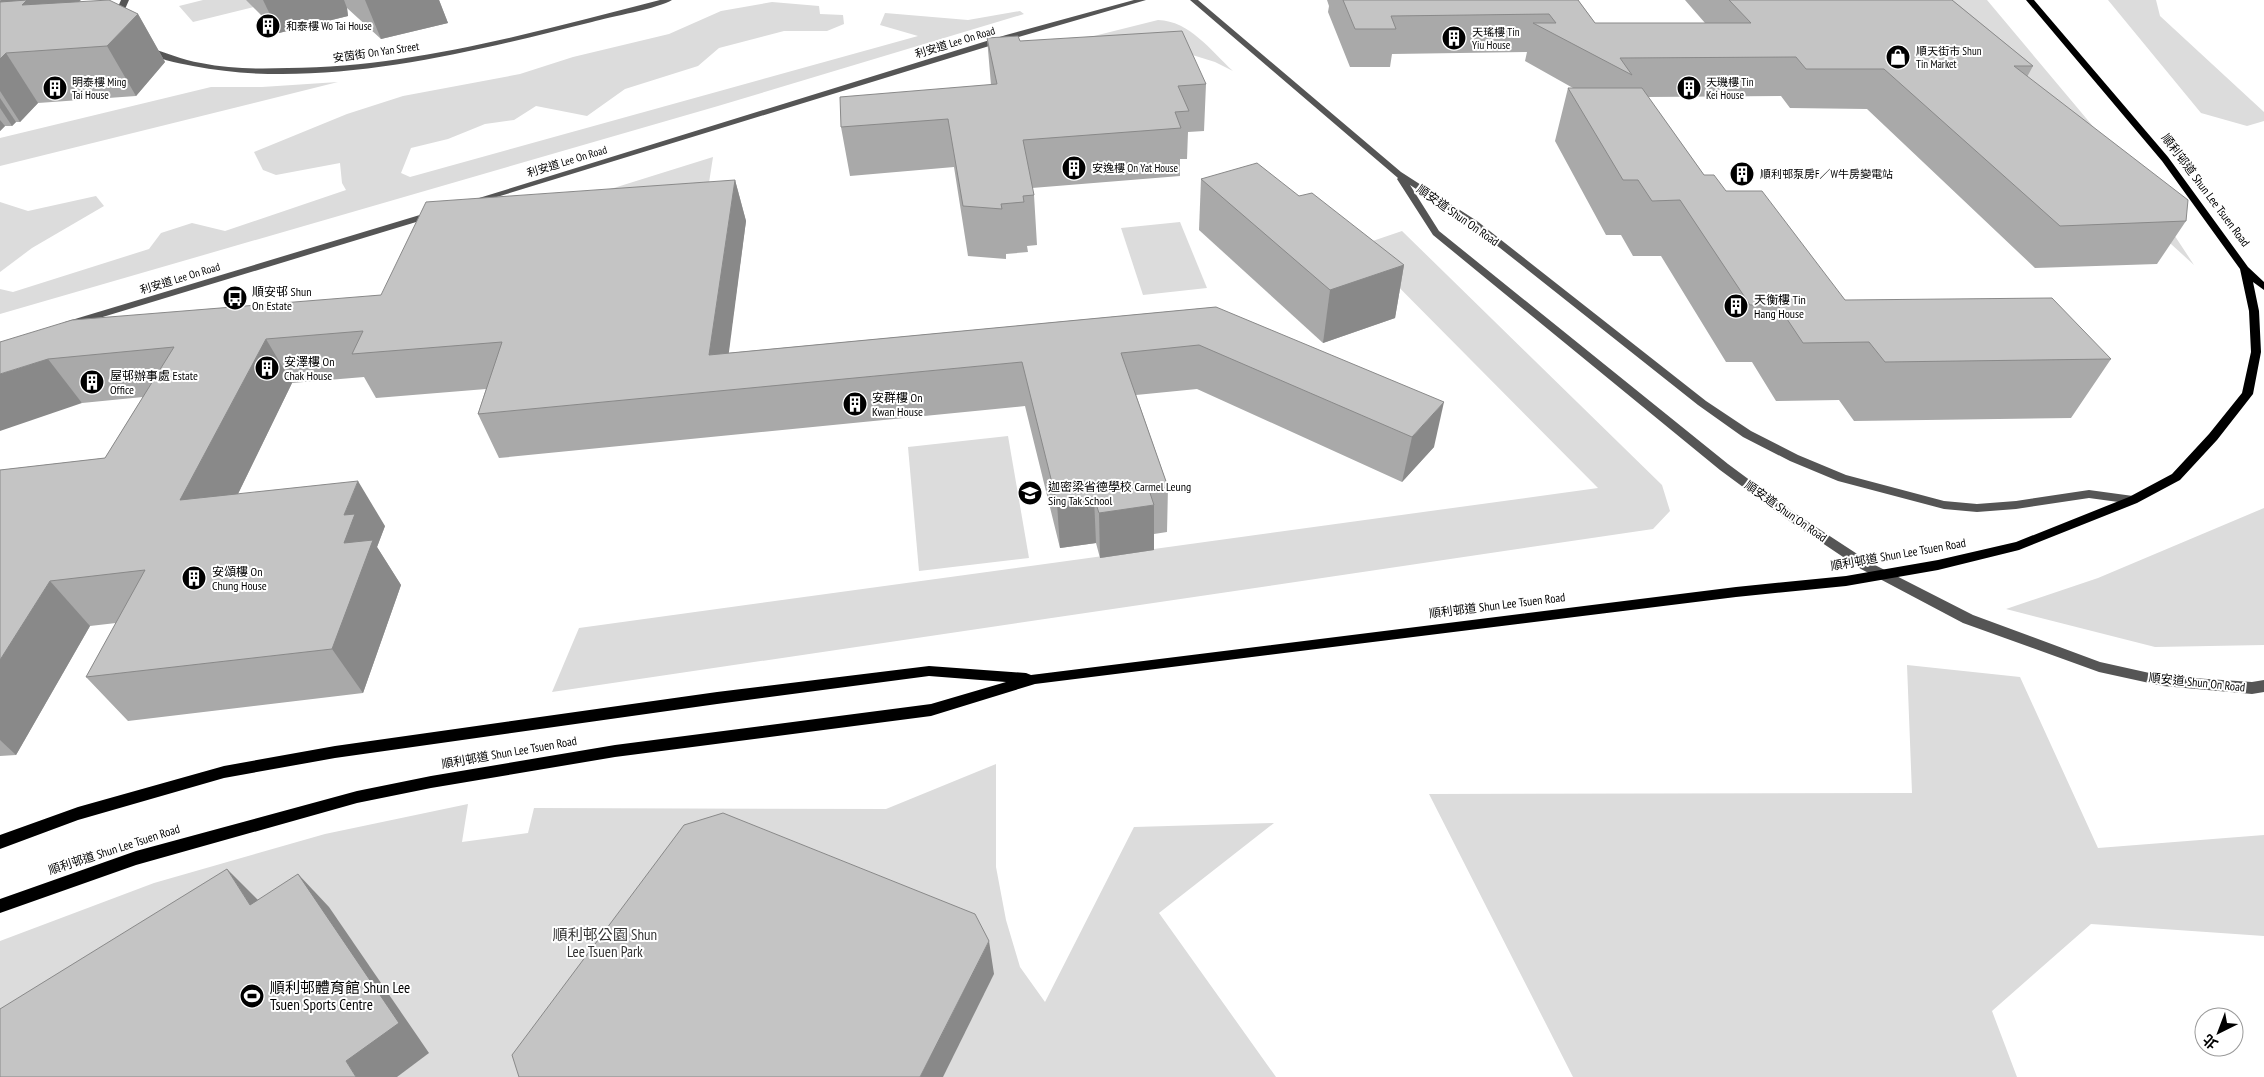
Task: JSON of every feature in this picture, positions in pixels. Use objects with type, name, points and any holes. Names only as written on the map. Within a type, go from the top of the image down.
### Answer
[{"type":"main road","name":"順利邨道 Shun Lee Tsuen Road","points":[[0,906],[136,858],[229,831],[357,798],[431,782],[615,751],[931,710],[1035,679],[1736,592],[1846,581],[1938,565],[2019,546],[2133,500],[2176,477],[2213,438],[2247,394],[2256,352],[2254,311],[2244,269],[2165,159],[2030,0]]},
{"type":"main road","points":[[2244,269],[2264,287]]},
{"type":"main road","name":"順利邨道 Shun Lee Tsuen Road","points":[[0,842],[78,814],[224,772],[335,752],[929,670],[1035,679]]},
{"type":"street","points":[[125,0],[118,16],[125,29]]},
{"type":"street","name":"安茵街 On Yan Street","points":[[142,46],[184,62],[231,70],[273,72],[353,68],[474,47],[668,0]]},
{"type":"street","name":"利安道 Lee On Road","points":[[459,206],[1009,37],[1142,0]]},
{"type":"street","name":"順安道 Shun On Road","points":[[1194,0],[1398,174],[1474,223],[1702,403],[1747,434],[1794,458],[1842,478],[1889,492],[1944,505],[1977,508],[2016,505],[2088,494],[2133,500]]},
{"type":"street","name":"順安道 Shun On Road","points":[[1398,174],[1436,233],[1552,330],[1724,467],[1788,515],[1866,566],[1968,618],[2099,667],[2163,681],[2252,688],[2264,686]]},
{"type":"street","name":"利安道 Lee On Road","points":[[64,325],[441,211]]},
{"type":"green space","points":[[203,0],[283,0],[193,22],[179,6]]},
{"type":"green space","points":[[1894,0],[1987,0],[2138,180],[2194,265],[2023,109]]},
{"type":"green space","points":[[2108,0],[2156,0],[2160,16],[2264,112],[2264,121],[2247,126],[2201,113]]},
{"type":"green space","points":[[772,2],[819,6],[820,14],[843,15],[844,24],[827,31],[784,31],[719,48],[698,66],[625,89],[587,116],[536,106],[514,120],[485,124],[448,139],[411,148],[401,173],[410,177],[918,36],[880,25],[885,13],[968,20],[1020,11],[1024,14],[718,106],[0,314],[0,289],[13,292],[149,249],[161,233],[192,223],[225,231],[346,190],[342,183],[340,163],[276,175],[263,170],[254,152],[347,114],[403,96],[520,74],[573,57],[669,34],[721,11]]},
{"type":"green space","points":[[1158,20],[1170,22],[1190,31],[1233,71],[1215,62],[1186,53],[1062,44]]},
{"type":"green space","points":[[338,82],[0,166],[0,138],[211,87],[262,87]]},
{"type":"green space","points":[[713,157],[706,202],[492,226]]},
{"type":"green space","points":[[96,196],[104,206],[32,248],[0,272],[0,202],[28,211]]},
{"type":"green space","points":[[1180,222],[1207,288],[1143,295],[1121,228]]},
{"type":"green space","points":[[1402,231],[1662,485],[1670,511],[1653,529],[552,692],[579,628],[1598,488],[1358,246]]},
{"type":"green space","points":[[1008,436],[1029,558],[919,571],[908,447]]},
{"type":"green space","points":[[2264,508],[2264,645],[2155,647],[2006,609],[2098,578]]},
{"type":"green space","points":[[1907,665],[2020,677],[2098,848],[2264,835],[2264,936],[2091,924],[1992,1011],[2017,1077],[1573,1077],[1429,794],[1912,793]]},
{"type":"green space","name":"順利邨公園 Shun Lee Tsuen Park","points":[[996,764],[996,867],[1006,920],[1020,967],[1045,1002],[1134,827],[1274,823],[1159,913],[1276,1077],[0,1077],[0,941],[154,883],[325,834],[468,804],[462,842],[528,833],[534,808],[886,809]]},
{"type":"building","points":[[27,0],[22,5],[109,0],[138,14],[107,46],[6,53],[0,59],[0,2]]},
{"type":"building","points":[[1343,0],[1578,0],[1595,23],[1751,23],[1729,0],[1952,0],[2033,66],[2014,66],[2188,200],[2186,221],[2060,226],[1884,69],[1806,69],[1796,57],[1620,58],[1632,75],[1533,23],[1556,23],[1549,14],[1391,16],[1396,29],[1355,29]]},
{"type":"building","points":[[1182,31],[1206,84],[1178,86],[1189,111],[1175,112],[1181,128],[1023,140],[1034,195],[1023,196],[1024,202],[1001,204],[1002,209],[963,206],[948,119],[841,127],[840,97],[997,84],[987,38],[1018,36],[1020,41]]},
{"type":"building","points":[[1568,88],[1642,88],[1704,175],[1714,175],[1726,191],[1762,191],[1845,300],[2052,298],[2111,359],[1885,362],[1869,342],[1803,343],[1777,304],[1750,305],[1680,200],[1652,201],[1638,180],[1623,180]]},
{"type":"building","points":[[1257,163],[1299,196],[1312,193],[1404,265],[1330,290],[1201,179]]},
{"type":"building","points":[[735,180],[709,355],[1216,307],[1444,402],[1412,437],[1199,345],[1121,353],[1168,487],[1149,490],[1154,505],[1099,513],[1094,498],[1057,503],[1022,362],[478,414],[502,342],[352,354],[363,331],[266,339],[180,500],[358,481],[344,515],[355,514],[344,543],[373,540],[332,649],[86,677],[145,570],[50,581],[0,660],[0,470],[105,458],[174,347],[48,359],[0,374],[0,342],[72,320],[381,295],[426,202]]},
{"type":"building","points":[[723,813],[975,914],[989,941],[920,1077],[519,1077],[512,1055],[684,825]]},
{"type":"building","name":"順利邨體育館 Shun Lee Tsuen Sports Centre","points":[[227,869],[250,905],[298,874],[399,1023],[346,1061],[356,1077],[0,1077],[0,1009]]},
{"type":"place","name":"和泰樓 Wo Tai House","points":[[268,26]]},
{"type":"place","name":"天瑤樓 Tin Yiu House","points":[[1454,38]]},
{"type":"place","name":"順天街市 Shun Tin Market","points":[[1898,57]]},
{"type":"place","name":"明泰樓 Ming Tai House","points":[[55,88]]},
{"type":"place","name":"天璣樓 Tin Kei House","points":[[1689,88]]},
{"type":"place","name":"安逸樓 On Yat House","points":[[1074,168]]},
{"type":"place","name":"順利邨泵房F／W牛房變電站","points":[[1742,174]]},
{"type":"place","name":"順安邨 Shun On Estate","points":[[235,298]]},
{"type":"place","name":"天衡樓 Tin Hang House","points":[[1736,306]]},
{"type":"place","name":"安澤樓 On Chak House","points":[[267,368]]},
{"type":"place","name":"屋邨辦事處 Estate Office","points":[[92,382]]},
{"type":"place","name":"安群樓 On Kwan House","points":[[855,404]]},
{"type":"place","name":"迦密梁省德學校 Carmel Leung Sing Tak School","points":[[1030,493]]},
{"type":"place","name":"安頌樓 On Chung House","points":[[194,578]]},
{"type":"place","name":"順利邨體育館 Shun Lee Tsuen Sports Centre","points":[[252,996]]}]
